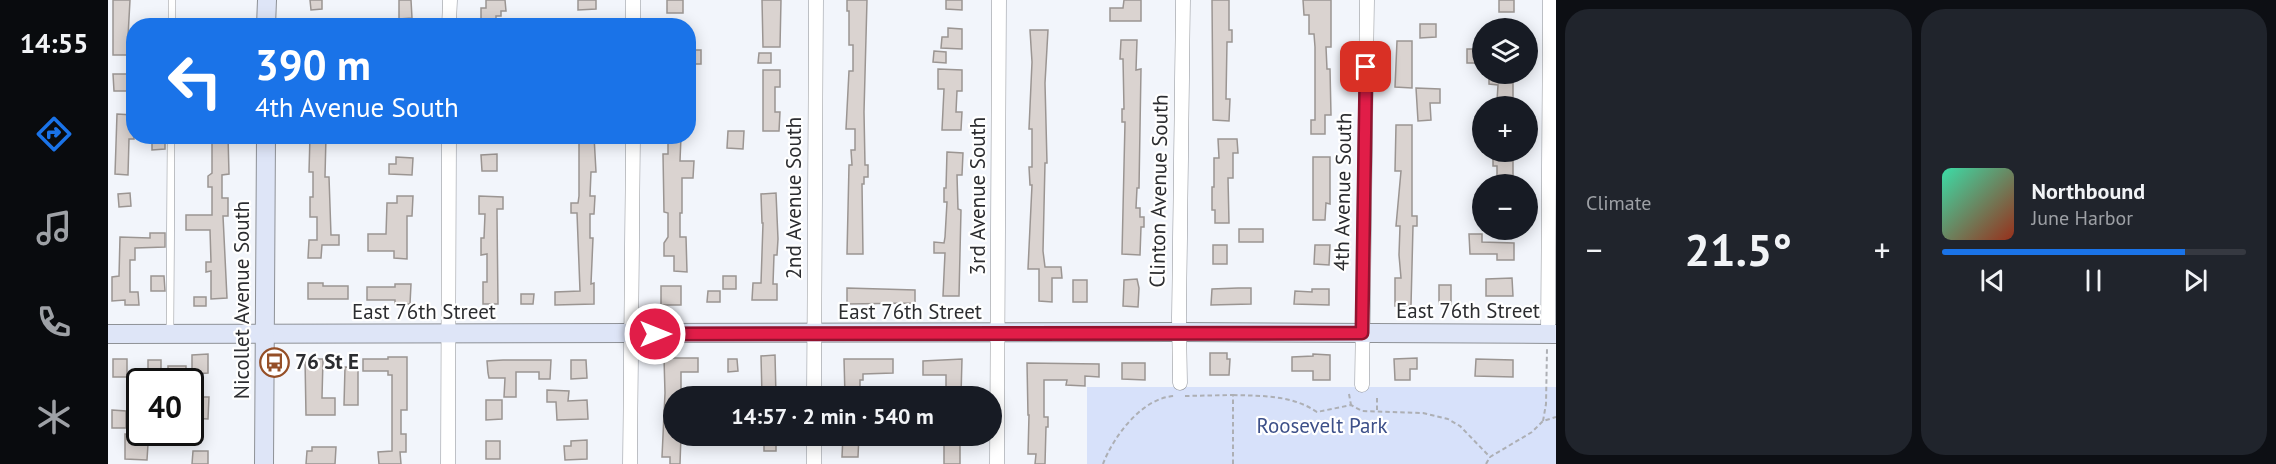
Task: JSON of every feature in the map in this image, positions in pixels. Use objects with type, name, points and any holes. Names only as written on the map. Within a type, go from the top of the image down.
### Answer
[{"type":"street","points":[[266,18],[267,0]]},
{"type":"street","points":[[449,18],[450,0]]},
{"type":"street","points":[[633,0],[633,18]]},
{"type":"street","name":"2nd Avenue South","points":[[814,386],[816,0]]},
{"type":"street","name":"3rd Avenue South","points":[[997,464],[999,0]]},
{"type":"street","name":"Clinton Avenue South","points":[[1180,382],[1182,0]]},
{"type":"street","name":"4th Avenue South","points":[[1362,385],[1367,0]]},
{"type":"street","points":[[1550,0],[1550,339]]},
{"type":"street","name":"Nicollet Avenue South","points":[[264,464],[266,144]]},
{"type":"street","points":[[448,464],[449,144]]},
{"type":"street","points":[[630,464],[633,144]]},
{"type":"street","name":"East 76th Street","points":[[108,334],[1362,333],[1550,339]]},
{"type":"street","points":[[814,446],[814,464]]},
{"type":"lane","points":[[172,0],[172,18]]},
{"type":"lane","points":[[170,334],[171,144]]},
{"type":"path","points":[[1543,421],[1550,339]]},
{"type":"path","points":[[1349,393],[1351,405]]},
{"type":"path","points":[[1233,395],[1233,464]]},
{"type":"path","points":[[1103,464],[1113,441],[1132,418],[1148,406],[1170,396],[1282,397],[1306,405],[1317,412],[1351,405],[1362,411],[1423,413],[1448,419],[1460,426],[1490,457]]},
{"type":"path","points":[[1377,398],[1377,411]]},
{"type":"path","points":[[1486,464],[1490,457],[1532,432],[1543,421],[1556,417]]},
{"type":"green space","name":"Roosevelt Park","points":[[1087,387],[1556,387],[1556,464],[1087,464]]},
{"type":"building","points":[[113,0],[130,0],[129,18],[126,18],[126,55],[113,55]]},
{"type":"building","points":[[310,0],[322,0],[322,9],[311,10]]},
{"type":"building","points":[[399,0],[411,0],[412,18],[399,18]]},
{"type":"building","points":[[486,0],[505,0],[506,11],[501,11],[501,16],[481,18],[481,8],[486,8]]},
{"type":"building","points":[[578,0],[596,0],[596,9],[578,10]]},
{"type":"building","points":[[667,0],[683,0],[683,13],[667,13]]},
{"type":"building","points":[[762,0],[781,0],[780,47],[763,47]]},
{"type":"building","points":[[847,0],[867,0],[864,112],[865,165],[868,165],[868,177],[864,177],[864,184],[862,184],[863,254],[847,254],[849,165],[852,165],[851,150],[855,150],[855,129],[846,129],[849,71],[853,71],[853,45],[849,45]]},
{"type":"building","points":[[946,0],[962,0],[962,10],[946,9]]},
{"type":"building","points":[[1124,0],[1141,0],[1141,21],[1110,21],[1110,8],[1123,8]]},
{"type":"building","points":[[1212,0],[1229,0],[1229,30],[1232,30],[1232,42],[1227,42],[1226,99],[1230,99],[1229,121],[1213,120]]},
{"type":"building","points":[[1303,0],[1331,0],[1331,47],[1326,47],[1327,69],[1330,69],[1331,115],[1325,115],[1325,134],[1311,134],[1311,120],[1315,120],[1315,47],[1314,34],[1309,34],[1309,15],[1304,15]]},
{"type":"building","points":[[1499,0],[1514,0],[1514,12],[1499,12]]},
{"type":"building","points":[[1420,24],[1436,24],[1436,37],[1420,38]]},
{"type":"building","points":[[948,28],[962,29],[962,49],[941,48],[942,37],[948,37]]},
{"type":"building","points":[[1030,30],[1048,30],[1045,83],[1047,163],[1045,163],[1043,251],[1045,267],[1061,267],[1062,278],[1052,278],[1052,302],[1039,301],[1039,269],[1028,269],[1032,185],[1030,185],[1029,167],[1032,167],[1032,129],[1029,129],[1032,62]]},
{"type":"building","points":[[1121,40],[1137,40],[1136,70],[1141,69],[1139,188],[1137,188],[1136,208],[1140,208],[1140,217],[1144,217],[1144,227],[1141,227],[1140,255],[1122,254],[1125,122],[1122,122],[1122,109],[1124,109],[1123,59],[1120,59]]},
{"type":"building","points":[[1397,41],[1412,41],[1412,88],[1395,87]]},
{"type":"building","points":[[1467,49],[1472,49],[1472,63],[1467,63]]},
{"type":"building","points":[[696,50],[701,50],[701,64],[696,64]]},
{"type":"building","points":[[934,51],[946,52],[946,63],[933,62]]},
{"type":"building","points":[[759,53],[771,53],[771,63],[758,63]]},
{"type":"building","points":[[938,69],[962,70],[962,91],[957,91],[956,112],[962,112],[961,130],[942,130],[944,89],[938,89]]},
{"type":"building","points":[[763,70],[780,70],[780,87],[775,87],[775,112],[780,112],[779,131],[763,131]]},
{"type":"building","points":[[113,74],[126,74],[126,91],[114,91]]},
{"type":"building","points":[[1489,84],[1513,84],[1513,96],[1497,96],[1498,85]]},
{"type":"building","points":[[1416,88],[1440,89],[1440,103],[1430,103],[1431,120],[1418,121]]},
{"type":"building","points":[[117,114],[126,115],[126,144],[129,144],[128,175],[115,174]]},
{"type":"building","points":[[1396,125],[1412,125],[1412,216],[1417,216],[1417,226],[1413,226],[1411,306],[1395,306],[1395,278],[1401,278],[1400,226],[1396,226],[1401,171],[1395,171]]},
{"type":"building","points":[[728,131],[744,131],[743,149],[727,148]]},
{"type":"building","points":[[1218,139],[1237,139],[1238,153],[1233,153],[1233,178],[1228,178],[1229,223],[1215,223],[1215,210],[1212,210],[1214,158],[1219,158]]},
{"type":"building","points":[[152,144],[165,144],[165,149],[152,150]]},
{"type":"building","points":[[212,144],[228,144],[229,174],[222,175],[222,198],[228,198],[228,216],[223,216],[227,298],[211,299],[211,271],[206,272],[206,262],[211,262],[210,230],[186,230],[186,215],[212,215],[212,187],[208,187],[208,176],[212,173]]},
{"type":"building","points":[[310,144],[326,144],[325,177],[329,177],[331,235],[339,235],[339,245],[322,245],[321,258],[308,258],[309,240],[317,240],[317,217],[310,217],[313,172],[309,172]]},
{"type":"building","points":[[579,144],[594,144],[596,172],[591,172],[590,196],[595,196],[594,214],[590,214],[590,238],[593,238],[591,284],[594,283],[594,304],[555,305],[555,292],[580,291],[577,213],[571,213],[571,203],[578,203]]},
{"type":"building","points":[[668,144],[681,144],[680,161],[694,161],[693,178],[682,178],[680,237],[686,237],[687,272],[674,271],[674,256],[664,256],[664,243],[668,237],[668,213],[664,212],[663,154],[668,154]]},
{"type":"building","points":[[947,152],[963,153],[962,175],[957,175],[958,209],[961,210],[959,296],[943,296],[945,253],[934,253],[934,242],[944,243],[945,237],[947,202],[944,202],[944,188],[946,188]]},
{"type":"building","points":[[497,154],[497,171],[482,171],[481,155]]},
{"type":"building","points":[[396,157],[413,158],[412,175],[389,174],[389,164],[396,164]]},
{"type":"building","points":[[1313,157],[1330,157],[1330,204],[1326,203],[1325,220],[1313,220]]},
{"type":"building","points":[[1493,162],[1513,162],[1513,174],[1497,174],[1497,166],[1493,166]]},
{"type":"building","points":[[130,193],[131,206],[119,207],[118,194]]},
{"type":"building","points":[[776,193],[778,239],[777,255],[774,255],[773,284],[777,284],[777,300],[752,300],[753,283],[761,283],[763,223],[761,194]]},
{"type":"building","points":[[397,196],[413,196],[412,216],[407,216],[407,259],[394,258],[394,251],[368,251],[368,234],[386,234],[387,203],[397,203]]},
{"type":"building","points":[[479,196],[503,197],[503,209],[497,209],[498,304],[483,304],[483,282],[487,282],[487,254],[481,255],[485,214],[479,214]]},
{"type":"building","points":[[1239,229],[1263,229],[1263,242],[1239,242]]},
{"type":"building","points":[[150,233],[165,233],[165,247],[135,248],[135,260],[130,260],[130,292],[138,292],[139,305],[125,305],[125,300],[112,301],[112,277],[119,276],[120,237],[150,238]]},
{"type":"building","points":[[1469,234],[1472,234],[1472,240],[1482,240],[1482,242],[1514,243],[1514,260],[1497,260],[1497,254],[1470,254]]},
{"type":"building","points":[[1213,245],[1227,245],[1227,264],[1213,264]]},
{"type":"building","points":[[1315,245],[1330,245],[1329,265],[1314,264]]},
{"type":"building","points":[[151,276],[164,276],[165,291],[151,291]]},
{"type":"building","points":[[723,276],[736,276],[736,289],[723,289]]},
{"type":"building","points":[[1512,278],[1513,296],[1486,296],[1486,279]]},
{"type":"building","points":[[1137,279],[1138,307],[1123,306],[1124,280]]},
{"type":"building","points":[[1073,280],[1087,280],[1087,302],[1073,302]]},
{"type":"building","points":[[308,283],[323,283],[323,286],[348,286],[348,299],[308,299]]},
{"type":"building","points":[[395,284],[411,284],[410,304],[395,304],[395,300],[367,300],[367,287],[395,287]]},
{"type":"building","points":[[1439,285],[1451,285],[1451,304],[1439,304]]},
{"type":"building","points":[[661,286],[681,286],[681,305],[661,305]]},
{"type":"building","points":[[847,288],[915,290],[915,303],[847,304]]},
{"type":"building","points":[[1251,288],[1251,304],[1211,305],[1212,289]]},
{"type":"building","points":[[1312,289],[1329,289],[1329,305],[1294,304],[1295,291],[1312,292]]},
{"type":"building","points":[[708,291],[720,291],[720,302],[707,302]]},
{"type":"building","points":[[521,294],[534,294],[533,304],[521,304]]},
{"type":"building","points":[[194,297],[206,297],[206,306],[194,306]]},
{"type":"building","points":[[1210,353],[1227,353],[1227,359],[1230,359],[1229,375],[1210,375]]},
{"type":"building","points":[[208,354],[208,373],[204,373],[204,368],[192,368],[192,355]]},
{"type":"building","points":[[1313,354],[1330,355],[1330,380],[1313,380],[1313,371],[1292,371],[1292,357],[1313,356]]},
{"type":"building","points":[[775,355],[776,386],[762,386],[761,356]]},
{"type":"building","points":[[388,357],[407,357],[407,410],[401,410],[401,434],[406,434],[406,452],[400,452],[401,464],[379,464],[378,452],[392,451],[392,375],[388,375],[388,371],[363,371],[363,359],[388,359]]},
{"type":"building","points":[[664,358],[698,358],[698,372],[681,372],[681,386],[665,386]]},
{"type":"building","points":[[1417,358],[1417,369],[1410,369],[1410,380],[1395,380],[1394,359]]},
{"type":"building","points":[[113,359],[127,359],[126,377],[113,377]]},
{"type":"building","points":[[305,359],[323,359],[322,398],[335,398],[335,415],[306,415]]},
{"type":"building","points":[[728,359],[737,359],[738,371],[728,372]]},
{"type":"building","points":[[844,359],[893,359],[893,373],[863,374],[860,386],[845,386]]},
{"type":"building","points":[[962,359],[961,386],[946,386],[946,375],[923,375],[923,361]]},
{"type":"building","points":[[1476,359],[1513,360],[1513,377],[1475,376]]},
{"type":"building","points":[[148,360],[161,360],[161,368],[148,368]]},
{"type":"building","points":[[551,360],[550,379],[539,379],[539,372],[516,372],[516,397],[504,397],[505,378],[489,378],[487,361]]},
{"type":"building","points":[[571,360],[586,360],[587,378],[571,379]]},
{"type":"building","points":[[1027,363],[1099,364],[1099,377],[1085,376],[1085,386],[1066,385],[1067,380],[1044,380],[1044,417],[1048,417],[1045,464],[1035,464],[1036,454],[1028,454]]},
{"type":"building","points":[[1122,363],[1145,363],[1145,380],[1122,379]]},
{"type":"building","points":[[168,366],[186,366],[186,368],[168,368]]},
{"type":"building","points":[[345,367],[358,368],[358,405],[344,405]]},
{"type":"building","points":[[547,390],[569,391],[568,401],[587,400],[588,419],[557,420],[556,402],[547,402]]},
{"type":"building","points":[[204,397],[209,397],[208,419],[204,419]]},
{"type":"building","points":[[486,400],[502,400],[502,419],[486,420]]},
{"type":"building","points":[[112,410],[126,411],[126,428],[112,428]]},
{"type":"building","points":[[125,434],[126,446],[148,446],[147,460],[125,459]]},
{"type":"building","points":[[663,436],[663,446],[681,446],[680,464],[670,464],[670,457],[662,457]]},
{"type":"building","points":[[587,440],[587,459],[565,460],[564,446],[571,446],[571,441]]},
{"type":"building","points":[[486,441],[500,441],[500,459],[486,459]]},
{"type":"building","points":[[764,446],[776,446],[776,451],[764,451]]},
{"type":"building","points":[[842,446],[858,446],[858,457],[842,457]]},
{"type":"building","points":[[944,446],[960,446],[960,464],[944,464]]},
{"type":"building","points":[[312,447],[336,447],[335,464],[306,464],[307,451],[312,451]]},
{"type":"building","points":[[193,451],[208,451],[208,464],[192,464]]},
{"type":"place","name":"76 St E","points":[[274,362]]},
{"type":"route","points":[[655,334],[1362,333],[1366,67]]}]
